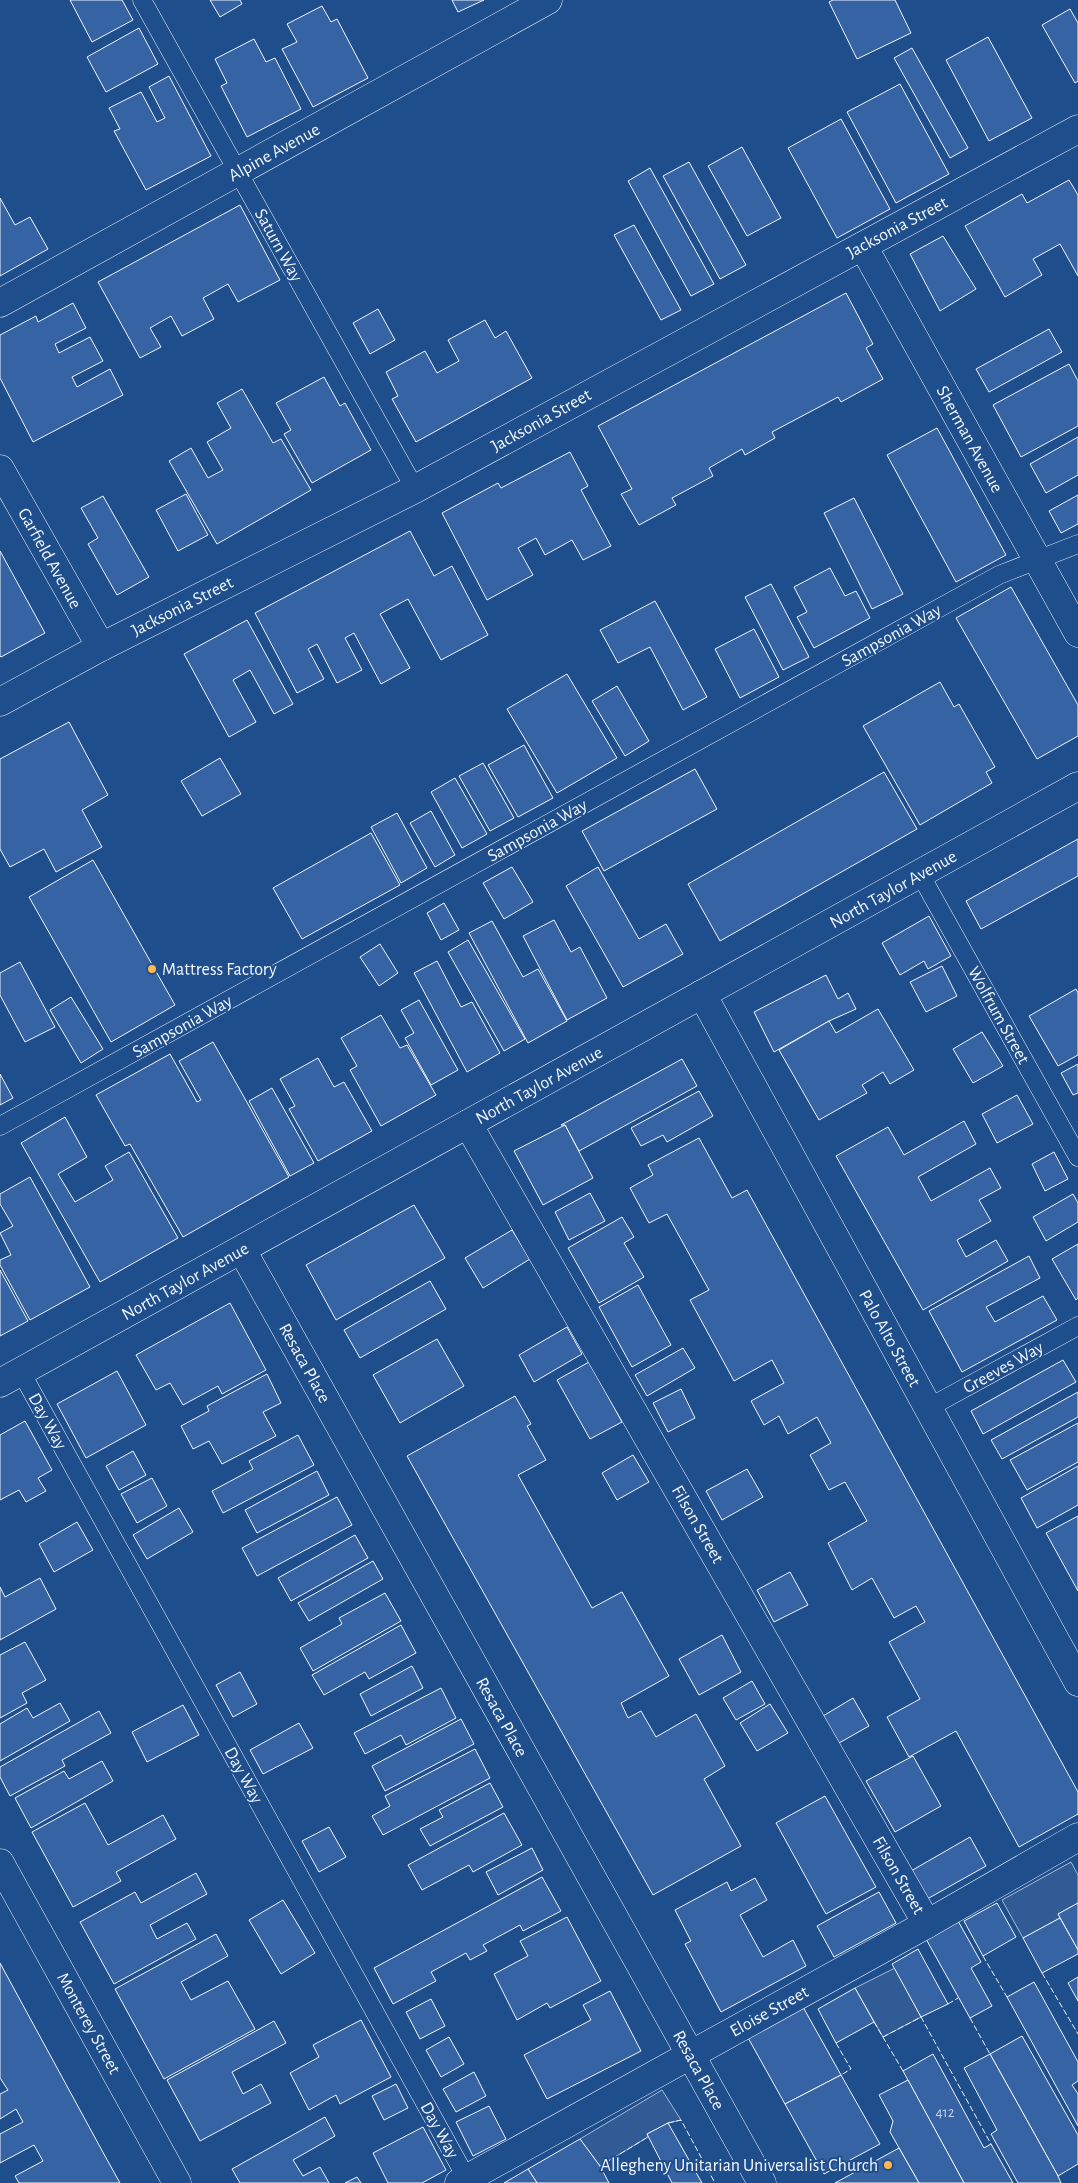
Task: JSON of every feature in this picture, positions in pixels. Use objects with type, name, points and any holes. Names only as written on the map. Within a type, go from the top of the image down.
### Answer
[{"type":"street","name":"Alpine Avenue","points":[[0,303],[548,0]]},
{"type":"street","name":"Jacksonia Street","points":[[0,702],[101,647],[415,489],[1078,129]]},
{"type":"street","name":"Sherman Avenue","points":[[863,246],[1078,633]]},
{"type":"street","name":"Garfield Avenue","points":[[0,469],[101,647]]},
{"type":"street","name":"North Taylor Avenue","points":[[10,1378],[1078,786]]},
{"type":"street","name":"Palo Alto Street","points":[[702,994],[1078,1682]]},
{"type":"street","name":"Filson Street","points":[[468,1124],[927,1924]]},
{"type":"street","name":"Resaca Place","points":[[242,1250],[762,2183]]},
{"type":"street","name":"Eloise Street","points":[[463,2181],[927,1924],[1078,1837]]},
{"type":"street","name":"Monterey Street","points":[[0,1863],[177,2183]]},
{"type":"lane","name":"Saturn Way","points":[[142,0],[415,489]]},
{"type":"lane","name":"Sampsonia Way","points":[[0,1126],[999,575],[1078,544]]},
{"type":"lane","name":"Wolfrum Street","points":[[920,874],[1078,1157]]},
{"type":"lane","name":"Greeves Way","points":[[928,1408],[1078,1326]]},
{"type":"lane","name":"Day Way","points":[[10,1378],[463,2181]]},
{"type":"shaded area","points":[[1071,1862],[1078,1875],[1078,1903],[1058,1914],[1060,1918],[1023,1938],[1002,1900]]},
{"type":"shaded area","points":[[895,1968],[921,2017],[883,2037],[855,1988]]},
{"type":"shaded area","points":[[662,2090],[681,2120],[668,2123],[647,2134],[648,2137],[600,2166],[580,2139]]},
{"type":"building","points":[[70,0],[122,0],[133,20],[92,42]]},
{"type":"building","points":[[210,0],[240,0],[242,4],[220,17]]},
{"type":"building","points":[[452,0],[484,0],[458,12]]},
{"type":"building","points":[[833,0],[895,0],[911,33],[857,59],[829,2]]},
{"type":"building","points":[[322,6],[331,22],[337,19],[368,78],[313,107],[282,49],[297,42],[287,24]]},
{"type":"building","points":[[1070,9],[1078,23],[1078,81],[1075,83],[1042,25]]},
{"type":"building","points":[[139,28],[158,64],[106,92],[87,57]]},
{"type":"building","points":[[988,37],[1032,118],[989,141],[946,60]]},
{"type":"building","points":[[254,39],[266,62],[275,58],[301,109],[247,137],[221,86],[227,83],[215,59]]},
{"type":"building","points":[[912,48],[968,148],[950,158],[894,58]]},
{"type":"building","points":[[169,76],[211,156],[146,190],[114,131],[120,129],[109,108],[141,92],[157,122],[165,118],[149,87]]},
{"type":"building","points":[[900,84],[949,174],[896,203],[847,112]]},
{"type":"building","points":[[841,119],[890,209],[837,238],[788,148]]},
{"type":"building","points":[[742,147],[781,218],[747,236],[708,166]]},
{"type":"building","points":[[689,162],[746,265],[720,279],[663,176]]},
{"type":"building","points":[[650,168],[714,284],[691,296],[628,181]]},
{"type":"building","points":[[1069,180],[1078,195],[1078,276],[1060,244],[1033,259],[1042,275],[1005,297],[965,226],[1022,194],[1027,203]]},
{"type":"building","points":[[0,198],[15,225],[30,217],[48,249],[0,276]]},
{"type":"building","points":[[240,205],[280,280],[238,302],[228,284],[203,298],[214,319],[182,336],[171,316],[150,328],[161,347],[140,358],[98,282]]},
{"type":"building","points":[[634,225],[681,310],[661,320],[614,235]]},
{"type":"building","points":[[943,236],[976,289],[940,311],[910,254]]},
{"type":"building","points":[[846,293],[873,344],[866,348],[883,379],[841,402],[838,397],[772,432],[775,438],[745,455],[742,449],[709,468],[713,476],[672,498],[676,505],[639,525],[621,494],[632,489],[598,426]]},
{"type":"building","points":[[73,303],[86,328],[55,344],[59,353],[90,337],[103,361],[72,377],[77,387],[110,369],[123,395],[33,442],[0,378],[0,335],[36,316],[38,322]]},
{"type":"building","points":[[378,309],[395,340],[370,354],[353,323]]},
{"type":"building","points":[[485,320],[495,338],[506,331],[532,378],[416,442],[392,399],[398,396],[386,372],[425,351],[437,373],[459,361],[448,340]]},
{"type":"building","points":[[1049,329],[1062,352],[989,392],[976,369]]},
{"type":"building","points":[[1069,364],[1078,381],[1078,426],[1021,457],[993,405]]},
{"type":"building","points":[[324,377],[340,406],[345,403],[371,450],[312,483],[284,434],[291,430],[276,403]]},
{"type":"building","points":[[242,389],[273,443],[281,439],[311,490],[217,544],[169,461],[191,448],[208,478],[223,470],[207,442],[231,428],[217,403]]},
{"type":"building","points":[[937,428],[1006,555],[956,582],[887,455]]},
{"type":"building","points":[[1078,437],[1078,475],[1046,493],[1030,464]]},
{"type":"building","points":[[570,452],[588,486],[581,490],[611,546],[583,560],[572,540],[545,555],[536,538],[518,548],[533,575],[487,600],[442,513],[498,483],[501,488]]},
{"type":"building","points":[[186,494],[208,535],[178,551],[156,510]]},
{"type":"building","points":[[1078,495],[1078,524],[1061,533],[1049,511]]},
{"type":"building","points":[[103,496],[149,577],[117,595],[88,544],[98,538],[81,508]]},
{"type":"building","points":[[854,498],[903,594],[872,609],[824,513]]},
{"type":"building","points":[[410,531],[434,576],[452,566],[488,635],[441,660],[408,599],[380,614],[410,668],[381,684],[354,633],[345,638],[362,670],[337,683],[317,644],[308,649],[324,679],[297,693],[255,613]]},
{"type":"building","points":[[0,551],[45,633],[1,657],[0,656]]},
{"type":"building","points":[[830,568],[845,596],[856,591],[870,618],[814,648],[797,617],[807,612],[794,587]]},
{"type":"building","points":[[771,584],[809,657],[783,670],[745,597]]},
{"type":"building","points":[[1011,587],[1078,705],[1078,736],[1037,759],[956,618]]},
{"type":"building","points":[[655,601],[707,697],[683,710],[650,647],[618,663],[600,630]]},
{"type":"building","points":[[247,620],[293,704],[274,714],[250,670],[233,680],[256,722],[229,737],[184,654]]},
{"type":"building","points":[[754,629],[779,677],[740,698],[715,649]]},
{"type":"building","points":[[567,674],[617,758],[557,793],[507,709]]},
{"type":"building","points":[[940,682],[954,707],[959,704],[995,767],[986,772],[992,783],[920,825],[863,726]]},
{"type":"building","points":[[617,686],[649,741],[625,756],[592,701]]},
{"type":"building","points":[[69,722],[108,795],[82,810],[102,847],[56,872],[44,849],[10,867],[0,849],[0,759]]},
{"type":"building","points":[[524,745],[553,798],[518,817],[488,765]]},
{"type":"building","points":[[220,758],[241,794],[202,816],[181,781]]},
{"type":"building","points":[[483,763],[514,818],[490,831],[459,776]]},
{"type":"building","points":[[695,769],[717,809],[604,871],[582,831]]},
{"type":"building","points":[[884,772],[917,829],[720,941],[688,884]]},
{"type":"building","points":[[455,778],[487,834],[462,848],[431,792]]},
{"type":"building","points":[[431,811],[455,855],[435,867],[410,823]]},
{"type":"building","points":[[397,813],[427,868],[401,883],[371,827]]},
{"type":"building","points":[[371,833],[400,885],[302,939],[273,888]]},
{"type":"building","points":[[1078,839],[1078,876],[981,929],[966,901]]},
{"type":"building","points":[[93,860],[175,1005],[111,1042],[29,897]]},
{"type":"building","points":[[512,867],[533,902],[504,919],[483,883]]},
{"type":"building","points":[[598,867],[639,939],[666,924],[683,954],[623,987],[566,886]]},
{"type":"building","points":[[444,903],[459,930],[441,940],[427,913]]},
{"type":"building","points":[[929,916],[951,956],[928,969],[924,961],[900,975],[882,943]]},
{"type":"building","points":[[554,920],[571,952],[580,947],[607,998],[567,1020],[523,936]]},
{"type":"building","points":[[492,921],[523,977],[538,969],[567,1021],[528,1043],[469,933]]},
{"type":"building","points":[[468,940],[525,1039],[504,1051],[448,952]]},
{"type":"building","points":[[380,944],[398,973],[379,986],[360,957]]},
{"type":"building","points":[[437,961],[461,1007],[472,1002],[500,1053],[467,1072],[414,973]]},
{"type":"building","points":[[20,962],[55,1027],[25,1042],[0,995],[0,973]]},
{"type":"building","points":[[942,966],[957,996],[926,1012],[910,982]]},
{"type":"building","points":[[826,975],[838,999],[848,993],[856,1009],[829,1021],[774,1052],[754,1012]]},
{"type":"building","points":[[1076,989],[1078,993],[1078,1055],[1058,1066],[1029,1016]]},
{"type":"building","points":[[71,997],[103,1049],[81,1063],[50,1010]]},
{"type":"building","points":[[419,1000],[458,1070],[431,1085],[405,1038],[414,1033],[401,1010]]},
{"type":"building","points":[[878,1009],[914,1070],[890,1084],[883,1072],[862,1085],[867,1093],[819,1120],[779,1050],[829,1021],[836,1033]]},
{"type":"building","points":[[381,1015],[400,1048],[407,1045],[436,1095],[381,1126],[350,1070],[357,1066],[341,1038]]},
{"type":"building","points":[[982,1032],[1003,1066],[973,1083],[953,1049]]},
{"type":"building","points":[[213,1042],[289,1177],[183,1237],[130,1144],[125,1146],[96,1095],[170,1054],[197,1102],[201,1100],[179,1061]]},
{"type":"building","points":[[318,1058],[334,1087],[344,1082],[372,1131],[318,1161],[289,1109],[295,1106],[280,1079]]},
{"type":"building","points":[[682,1059],[697,1086],[579,1151],[565,1125],[561,1125]]},
{"type":"building","points":[[1078,1064],[1078,1093],[1073,1095],[1061,1073]]},
{"type":"building","points":[[0,1074],[13,1098],[0,1105]]},
{"type":"building","points":[[272,1088],[314,1163],[290,1176],[249,1101]]},
{"type":"building","points":[[699,1091],[713,1116],[667,1142],[663,1135],[641,1146],[631,1128]]},
{"type":"building","points":[[1017,1095],[1033,1124],[997,1143],[982,1114]]},
{"type":"building","points":[[65,1117],[87,1157],[58,1174],[75,1202],[113,1180],[105,1166],[129,1152],[178,1238],[100,1282],[21,1143]]},
{"type":"building","points":[[964,1121],[976,1144],[918,1177],[931,1201],[990,1168],[1001,1188],[979,1200],[991,1221],[957,1240],[966,1257],[996,1240],[1008,1261],[923,1310],[836,1156],[888,1127],[904,1155]]},
{"type":"building","points":[[565,1125],[593,1178],[543,1205],[514,1151]]},
{"type":"building","points":[[699,1138],[732,1198],[747,1190],[1078,1792],[1078,1814],[1019,1847],[956,1731],[909,1757],[887,1717],[920,1699],[889,1642],[925,1622],[916,1606],[894,1618],[872,1578],[852,1590],[828,1543],[867,1521],[845,1482],[829,1490],[810,1455],[831,1443],[817,1417],[788,1434],[779,1416],[764,1425],[751,1401],[784,1383],[772,1360],[734,1381],[690,1300],[709,1290],[667,1214],[649,1223],[630,1188],[653,1175],[648,1165]]},
{"type":"building","points":[[1054,1152],[1068,1179],[1045,1191],[1032,1164]]},
{"type":"building","points":[[30,1177],[90,1287],[30,1320],[0,1265],[0,1260],[11,1255],[0,1233],[13,1226],[0,1204],[0,1194]]},
{"type":"building","points":[[590,1193],[605,1221],[569,1240],[555,1212]]},
{"type":"building","points":[[1073,1194],[1078,1203],[1078,1222],[1046,1241],[1033,1217]]},
{"type":"building","points":[[414,1205],[445,1258],[336,1320],[306,1265]]},
{"type":"building","points":[[622,1217],[634,1237],[624,1243],[644,1277],[599,1303],[568,1248]]},
{"type":"building","points":[[512,1230],[530,1259],[483,1288],[465,1258]]},
{"type":"building","points":[[1078,1244],[1078,1298],[1076,1300],[1052,1259]]},
{"type":"building","points":[[1029,1256],[1040,1278],[986,1307],[995,1322],[1043,1296],[1057,1320],[962,1372],[929,1311]]},
{"type":"building","points":[[0,1270],[28,1321],[0,1336]]},
{"type":"building","points":[[430,1281],[446,1309],[360,1358],[344,1330]]},
{"type":"building","points":[[638,1285],[671,1345],[632,1367],[599,1307]]},
{"type":"building","points":[[230,1303],[266,1370],[222,1394],[218,1386],[183,1405],[170,1383],[156,1390],[136,1355]]},
{"type":"building","points":[[567,1327],[582,1354],[534,1382],[519,1355]]},
{"type":"building","points":[[437,1339],[464,1386],[400,1423],[373,1375]]},
{"type":"building","points":[[683,1348],[695,1368],[647,1396],[635,1375]]},
{"type":"building","points":[[1063,1360],[1076,1382],[983,1434],[971,1411]]},
{"type":"building","points":[[589,1362],[622,1422],[590,1439],[557,1380]]},
{"type":"building","points":[[117,1371],[146,1425],[86,1458],[57,1404]]},
{"type":"building","points":[[267,1374],[281,1403],[263,1412],[276,1436],[222,1464],[209,1441],[193,1449],[181,1426],[209,1411],[207,1406]]},
{"type":"building","points":[[681,1389],[695,1418],[668,1432],[653,1403]]},
{"type":"building","points":[[1078,1392],[1078,1417],[1002,1459],[991,1440]]},
{"type":"building","points":[[515,1396],[531,1424],[527,1426],[546,1460],[518,1475],[592,1608],[622,1592],[669,1676],[621,1703],[628,1718],[641,1711],[656,1737],[696,1714],[725,1766],[704,1779],[741,1846],[653,1895],[407,1456]]},
{"type":"building","points":[[25,1421],[52,1470],[38,1478],[46,1491],[26,1502],[19,1490],[0,1500],[0,1435]]},
{"type":"building","points":[[1078,1423],[1078,1462],[1027,1490],[1010,1460]]},
{"type":"building","points":[[298,1435],[314,1465],[223,1513],[212,1491],[253,1469],[249,1461]]},
{"type":"building","points":[[133,1451],[146,1475],[119,1490],[106,1466]]},
{"type":"building","points":[[633,1455],[649,1482],[617,1500],[602,1473]]},
{"type":"building","points":[[1078,1466],[1078,1505],[1037,1528],[1021,1498]]},
{"type":"building","points":[[747,1469],[763,1497],[722,1520],[706,1491]]},
{"type":"building","points":[[317,1471],[329,1495],[257,1533],[245,1510]]},
{"type":"building","points":[[152,1478],[167,1506],[137,1523],[121,1494]]},
{"type":"building","points":[[337,1497],[352,1525],[257,1576],[242,1548]]},
{"type":"building","points":[[179,1508],[193,1532],[147,1559],[133,1535]]},
{"type":"building","points":[[1078,1516],[1078,1591],[1046,1533]]},
{"type":"building","points":[[77,1522],[93,1550],[54,1572],[39,1544]]},
{"type":"building","points":[[355,1535],[368,1558],[291,1601],[278,1578]]},
{"type":"building","points":[[373,1561],[383,1579],[309,1621],[298,1603]]},
{"type":"building","points":[[790,1572],[808,1605],[774,1622],[757,1590]]},
{"type":"building","points":[[40,1578],[56,1609],[0,1640],[0,1587],[5,1597]]},
{"type":"building","points":[[385,1593],[401,1621],[313,1671],[300,1648],[342,1624],[339,1618]]},
{"type":"building","points":[[401,1625],[416,1653],[369,1679],[365,1672],[324,1695],[312,1675]]},
{"type":"building","points":[[722,1635],[741,1672],[699,1695],[679,1659]]},
{"type":"building","points":[[25,1642],[46,1680],[22,1693],[27,1703],[0,1718],[0,1655]]},
{"type":"building","points":[[412,1666],[423,1688],[371,1716],[360,1694]]},
{"type":"building","points":[[240,1672],[257,1704],[233,1717],[216,1685]]},
{"type":"building","points":[[752,1681],[765,1704],[736,1720],[723,1698]]},
{"type":"building","points":[[441,1688],[456,1718],[406,1745],[401,1735],[365,1754],[354,1733]]},
{"type":"building","points":[[853,1698],[869,1726],[839,1743],[823,1716]]},
{"type":"building","points":[[60,1703],[70,1721],[0,1761],[0,1724],[27,1708],[33,1718]]},
{"type":"building","points":[[770,1704],[788,1733],[757,1751],[740,1723]]},
{"type":"building","points":[[183,1705],[199,1735],[147,1762],[132,1732]]},
{"type":"building","points":[[99,1711],[111,1733],[62,1760],[65,1766],[10,1796],[0,1777],[0,1767]]},
{"type":"building","points":[[461,1719],[474,1744],[385,1791],[372,1766]]},
{"type":"building","points":[[299,1723],[313,1748],[263,1774],[250,1750]]},
{"type":"building","points":[[475,1749],[490,1778],[383,1835],[372,1816],[390,1806],[385,1796]]},
{"type":"building","points":[[913,1756],[941,1806],[895,1832],[866,1781]]},
{"type":"building","points":[[102,1761],[113,1781],[31,1828],[15,1798],[64,1771],[69,1779]]},
{"type":"building","points":[[490,1783],[503,1807],[430,1846],[420,1829],[443,1817],[439,1810]]},
{"type":"building","points":[[825,1796],[876,1887],[826,1914],[776,1823]]},
{"type":"building","points":[[85,1803],[108,1845],[163,1815],[176,1839],[116,1872],[121,1881],[73,1907],[32,1832]]},
{"type":"building","points":[[504,1813],[522,1845],[473,1872],[469,1865],[422,1890],[408,1865]]},
{"type":"building","points":[[329,1827],[346,1857],[319,1872],[302,1841]]},
{"type":"building","points":[[970,1837],[986,1866],[920,1903],[904,1875]]},
{"type":"building","points":[[532,1848],[543,1870],[498,1895],[486,1872]]},
{"type":"building","points":[[196,1873],[207,1894],[150,1925],[157,1939],[187,1923],[196,1939],[114,1984],[80,1922],[135,1892],[141,1903]]},
{"type":"building","points":[[542,1877],[561,1911],[523,1931],[520,1925],[483,1945],[487,1951],[470,1960],[466,1953],[431,1972],[436,1981],[393,2004],[374,1968]]},
{"type":"building","points":[[755,1878],[767,1900],[740,1915],[763,1957],[793,1940],[806,1966],[721,2012],[685,1944],[691,1941],[675,1910],[727,1882],[731,1891]]},
{"type":"building","points":[[879,1892],[896,1923],[834,1957],[817,1926]]},
{"type":"building","points":[[283,1900],[315,1953],[281,1974],[249,1920]]},
{"type":"building","points":[[997,1903],[1016,1937],[983,1956],[964,1921]]},
{"type":"building","points":[[1078,1903],[1078,1950],[1058,1914]]},
{"type":"building","points":[[567,1917],[601,1981],[550,2008],[547,2003],[517,2020],[494,1974],[528,1956],[520,1941]]},
{"type":"building","points":[[1060,1918],[1078,1950],[1078,1954],[1042,1973],[1023,1938]]},
{"type":"building","points":[[958,1921],[981,1962],[971,1968],[992,2006],[970,2018],[926,1939]]},
{"type":"building","points":[[216,1934],[228,1956],[181,1982],[191,2000],[228,1981],[255,2029],[164,2079],[115,1989]]},
{"type":"building","points":[[918,1949],[948,2004],[921,2017],[892,1964]]},
{"type":"building","points":[[0,1963],[120,2183],[19,2183],[15,2176],[43,2161],[34,2145],[0,2163],[0,2134],[23,2122],[16,2109],[0,2119],[0,2094],[8,2090],[0,2078]]},
{"type":"building","points":[[1078,1977],[1078,2001],[1068,1983]]},
{"type":"building","points":[[1034,1982],[1078,2062],[1078,2081],[1072,2085],[1078,2094],[1078,2126],[1007,1997]]},
{"type":"building","points":[[855,1988],[874,2022],[836,2043],[818,2009]]},
{"type":"building","points":[[610,1991],[641,2051],[547,2099],[524,2055],[591,2020],[583,2005]]},
{"type":"building","points":[[431,1999],[445,2026],[420,2039],[406,2012]]},
{"type":"building","points":[[803,2007],[841,2075],[785,2104],[747,2036]]},
{"type":"building","points":[[361,2020],[391,2077],[340,2104],[336,2095],[309,2110],[290,2073],[319,2057],[313,2045]]},
{"type":"building","points":[[274,2021],[286,2043],[232,2072],[243,2094],[261,2084],[271,2103],[200,2141],[167,2080]]},
{"type":"building","points":[[1022,2036],[1078,2135],[1078,2164],[1058,2176],[990,2054]]},
{"type":"building","points":[[449,2037],[464,2064],[441,2077],[426,2050]]},
{"type":"building","points":[[933,2054],[984,2148],[991,2144],[1013,2183],[964,2183],[903,2071]]},
{"type":"building","points":[[990,2054],[1061,2183],[1018,2183],[991,2134],[997,2130],[964,2068]]},
{"type":"building","points":[[474,2072],[486,2096],[456,2112],[443,2089]]},
{"type":"building","points":[[841,2075],[880,2144],[824,2174],[785,2104]]},
{"type":"building","points":[[908,2080],[964,2183],[919,2183],[890,2132],[893,2121],[879,2095]]},
{"type":"building","points":[[396,2084],[408,2108],[384,2120],[372,2096]]},
{"type":"building","points":[[489,2106],[506,2139],[473,2156],[456,2122]]},
{"type":"building","points":[[325,2117],[335,2136],[293,2160],[303,2176],[320,2167],[329,2183],[240,2183],[232,2169]]},
{"type":"building","points":[[668,2123],[702,2183],[672,2183],[647,2134]]},
{"type":"building","points":[[423,2127],[446,2170],[422,2183],[388,2183],[373,2153]]},
{"type":"building","points":[[580,2139],[600,2166],[609,2183],[537,2183],[528,2169]]},
{"type":"building","name":"Allegheny Unitarian Universalist Church","points":[[899,2148],[919,2183],[835,2183]]},
{"type":"building","points":[[528,2169],[537,2183],[504,2183]]},
{"type":"building","points":[[357,2177],[361,2183],[345,2183]]},
{"type":"fence","points":[[983,1956],[1007,1997]]},
{"type":"fence","points":[[1042,1973],[1078,2034]]},
{"type":"fence","points":[[948,2004],[958,1998]]},
{"type":"fence","points":[[883,2037],[921,2017],[991,2144]]},
{"type":"fence","points":[[970,2018],[990,2054]]},
{"type":"fence","points":[[874,2022],[903,2071]]},
{"type":"fence","points":[[836,2043],[851,2069],[841,2075]]},
{"type":"fence","points":[[668,2123],[681,2120],[715,2183]]},
{"type":"fence","points":[[601,2168],[600,2166],[648,2137]]},
{"type":"place","name":"Mattress Factory","points":[[152,969]]},
{"type":"place","name":"Allegheny Unitarian Universalist Church","points":[[888,2165]]}]
